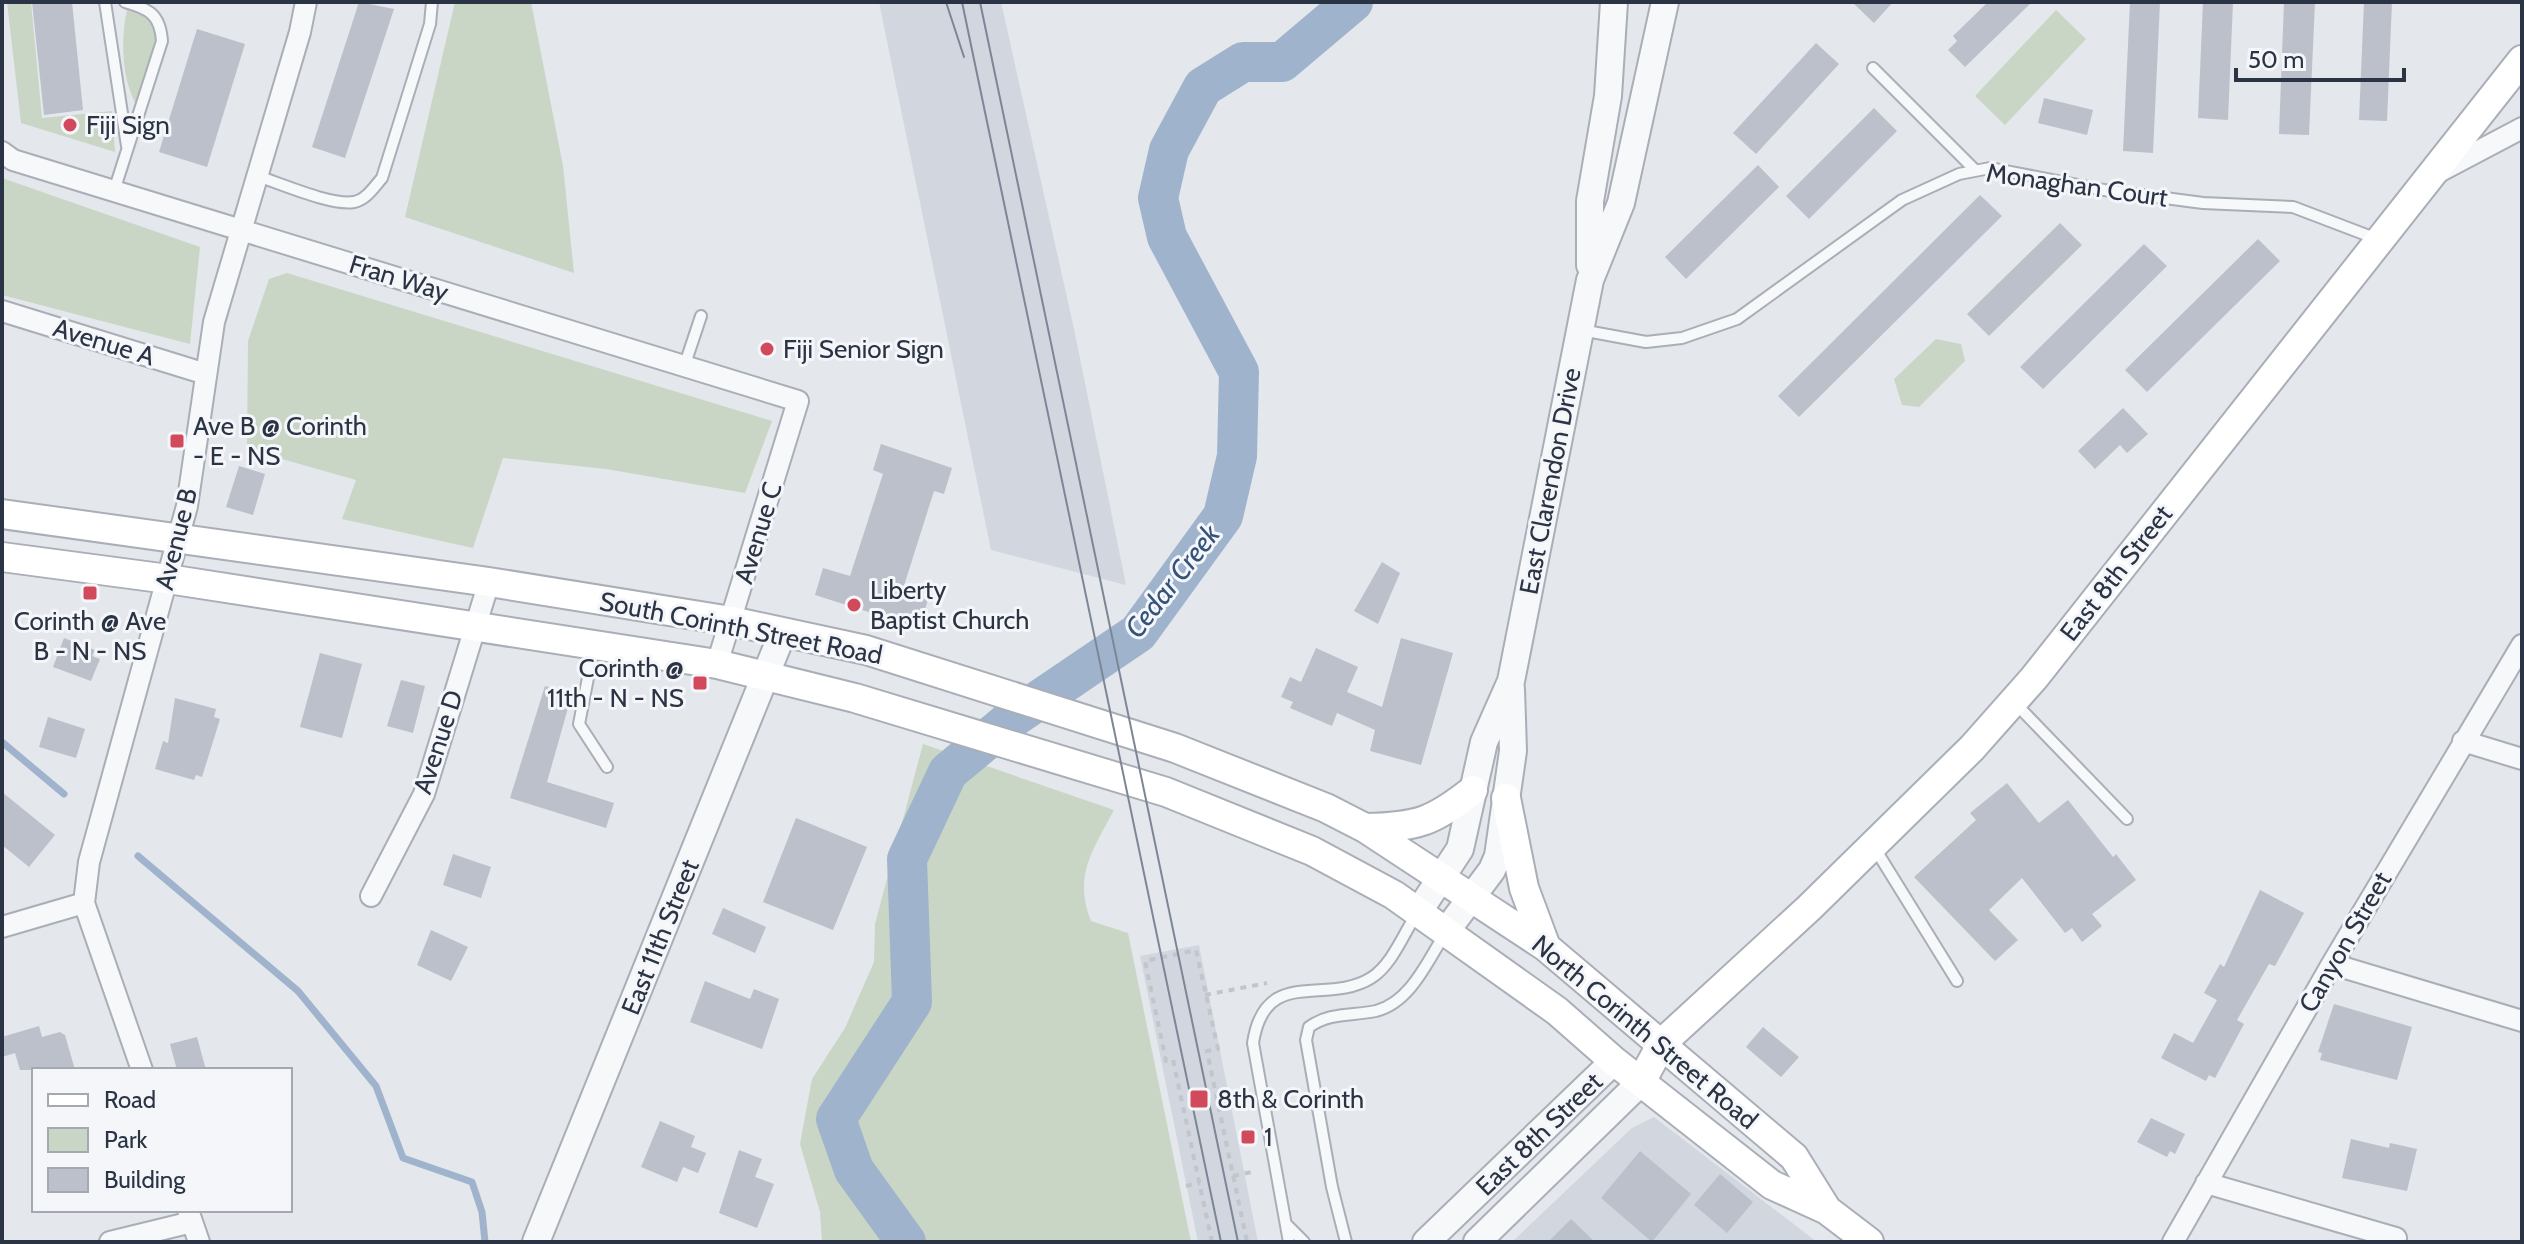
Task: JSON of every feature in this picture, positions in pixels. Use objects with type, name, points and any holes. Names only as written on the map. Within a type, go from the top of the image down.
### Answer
[{"type":"main road","name":"East 8th Street","points":[[1641,1082],[1662,1043],[1873,845],[1972,748],[2013,702],[2377,239],[2522,60]]},
{"type":"main road","name":"South Corinth Street Road","points":[[2,514],[489,582],[731,621],[866,650],[1175,748],[1326,808],[1442,875]]},
{"type":"main road","name":"South Corinth Street Road","points":[[2,557],[475,626],[717,664],[766,676],[923,717],[1166,792],[1247,822],[1357,873],[1419,911]]},
{"type":"main road","points":[[1365,828],[1409,827],[1430,821],[1473,790]]},
{"type":"main road","points":[[1506,798],[1524,888],[1546,947]]},
{"type":"main road","name":"North Corinth Street Road","points":[[1442,875],[1546,947],[1794,1157],[1827,1210]]},
{"type":"main road","name":"North Corinth Street Road","points":[[1419,911],[1557,1011],[1614,1061],[1772,1185],[1827,1210],[1869,1242]]},
{"type":"main road","name":"East 8th Street","points":[[1614,1061],[1662,1043]]},
{"type":"street","name":"Avenue B","points":[[141,1068],[84,903],[89,862],[180,537],[214,322],[300,32],[306,2]]},
{"type":"street","name":"East Clarendon Drive","points":[[1590,280],[1590,201],[1608,96],[1614,2]]},
{"type":"street","name":"East Clarendon Drive","points":[[1447,930],[1498,856],[1513,751],[1511,681],[1579,330],[1590,280],[1621,203],[1665,2]]},
{"type":"street","points":[[2425,179],[2522,128]]},
{"type":"street","name":"Fran Way","points":[[2,152],[13,160],[798,401]]},
{"type":"street","name":"Avenue A","points":[[2,311],[206,374]]},
{"type":"street","name":"Avenue C","points":[[717,664],[798,401]]},
{"type":"street","name":"Avenue D","points":[[371,896],[424,794],[489,582]]},
{"type":"street","name":"East 11th Street","points":[[536,1242],[783,632]]},
{"type":"street","name":"Canyon Street","points":[[2173,1242],[2332,964],[2522,645]]},
{"type":"street","name":"East Clarendon Drive","points":[[1419,911],[1460,849],[1484,742],[1511,681]]},
{"type":"street","points":[[2463,741],[2522,759]]},
{"type":"street","points":[[2,927],[84,903]]},
{"type":"street","points":[[2332,964],[2522,1021]]},
{"type":"street","name":"East 8th Street","points":[[1426,1242],[1614,1061]]},
{"type":"street","name":"East 8th Street","points":[[1477,1242],[1641,1082]]},
{"type":"street","points":[[2206,1183],[2396,1238]]},
{"type":"street","points":[[110,1242],[193,1225]]},
{"type":"lane","points":[[105,2],[127,148]]},
{"type":"lane","points":[[114,191],[162,41],[161,25],[151,10],[125,2]]},
{"type":"lane","points":[[257,176],[339,201],[355,202],[369,194],[382,178],[430,24],[432,2]]},
{"type":"lane","points":[[1873,68],[1974,169]]},
{"type":"lane","name":"Monaghan Court","points":[[1579,330],[1646,342],[1682,338],[1737,319],[1902,200],[1974,169],[1990,168],[2104,190],[2203,203],[2293,207],[2377,239]]},
{"type":"lane","points":[[684,367],[701,316]]},
{"type":"lane","points":[[594,645],[579,724],[607,767]]},
{"type":"lane","points":[[2013,702],[2127,819]]},
{"type":"lane","points":[[1873,845],[1957,981]]},
{"type":"lane","points":[[1289,1242],[1253,1043],[1256,1022],[1272,1003],[1293,990],[1343,987],[1371,978],[1390,958],[1419,911]]},
{"type":"lane","points":[[1346,1242],[1321,1133],[1306,1040],[1309,1027],[1324,1017],[1377,1010],[1390,1005],[1414,983],[1447,930]]},
{"type":"lane","points":[[1286,1223],[1304,1242]]},
{"type":"path","points":[[1212,1242],[1173,1060],[1166,1061],[1145,961],[1196,950],[1218,1049],[1207,1051],[1247,1242]]},
{"type":"path","points":[[1205,995],[1267,983]]},
{"type":"path","points":[[1233,1176],[1252,1172]]},
{"type":"path","points":[[1186,1186],[1200,1183]]},
{"type":"shaded area","points":[[879,2],[1001,2],[1074,329],[1126,585],[991,550]]},
{"type":"shaded area","name":"8th & Corinth","points":[[1199,945],[1258,1242],[1198,1242],[1140,956]]},
{"type":"shaded area","points":[[1654,1117],[1817,1242],[1512,1242],[1632,1128]]},
{"type":"green space","points":[[7,2],[31,2],[42,118],[112,111],[115,152],[21,123]]},
{"type":"green space","points":[[455,2],[531,2],[563,166],[574,273],[405,217]]},
{"type":"green space","points":[[127,10],[150,21],[156,36],[140,100],[135,102],[127,80],[124,56]]},
{"type":"green space","points":[[2056,10],[2086,39],[2005,125],[1975,96]]},
{"type":"green space","points":[[2,178],[200,247],[190,344],[2,295]]},
{"type":"green space","points":[[287,273],[772,421],[745,493],[606,469],[503,458],[473,548],[342,519],[356,480],[247,449],[248,341],[269,279]]},
{"type":"green space","points":[[1936,339],[1961,344],[1965,361],[1919,407],[1902,405],[1894,379]]},
{"type":"green space","points":[[923,744],[1114,810],[1088,864],[1084,890],[1086,905],[1091,921],[1128,933],[1191,1242],[822,1242],[820,1212],[800,1144],[812,1079],[845,1028],[874,962],[875,924]]},
{"type":"building","points":[[32,2],[72,2],[83,110],[44,115]]},
{"type":"building","points":[[359,2],[394,9],[345,158],[312,147]]},
{"type":"building","points":[[1852,2],[1893,2],[1874,23]]},
{"type":"building","points":[[1988,2],[2032,2],[1965,67],[1948,50],[1957,41],[1953,36]]},
{"type":"building","points":[[2130,2],[2160,2],[2153,153],[2123,151]]},
{"type":"building","points":[[2203,2],[2233,2],[2228,120],[2198,118]]},
{"type":"building","points":[[2284,2],[2315,2],[2309,135],[2279,134]]},
{"type":"building","points":[[2364,2],[2392,2],[2387,121],[2359,120]]},
{"type":"building","points":[[197,29],[245,44],[207,167],[159,152]]},
{"type":"building","points":[[1816,43],[1839,64],[1756,154],[1733,133]]},
{"type":"building","points":[[2044,98],[2093,110],[2087,135],[2038,123]]},
{"type":"building","points":[[1874,108],[1897,131],[1809,219],[1786,196]]},
{"type":"building","points":[[1758,165],[1779,187],[1686,279],[1665,257]]},
{"type":"building","points":[[1980,195],[2002,216],[1799,417],[1778,396]]},
{"type":"building","points":[[2060,223],[2082,245],[1989,336],[1967,314]]},
{"type":"building","points":[[2258,239],[2280,261],[2147,392],[2125,370]]},
{"type":"building","points":[[2144,244],[2167,266],[2043,389],[2020,367]]},
{"type":"building","points":[[2123,408],[2148,434],[2127,453],[2120,445],[2095,469],[2078,451]]},
{"type":"building","points":[[881,444],[952,468],[944,494],[934,491],[902,592],[928,600],[919,628],[815,595],[823,568],[850,576],[883,474],[873,470]]},
{"type":"building","points":[[239,466],[265,474],[253,515],[226,507]]},
{"type":"building","points":[[1382,562],[1400,573],[1378,624],[1354,611]]},
{"type":"building","points":[[64,638],[95,650],[92,656],[100,659],[91,681],[53,667]]},
{"type":"building","points":[[1401,638],[1453,653],[1421,765],[1370,751],[1375,730],[1337,713],[1332,726],[1290,708],[1293,702],[1281,697],[1290,677],[1301,682],[1316,648],[1358,667],[1347,692],[1382,707]]},
{"type":"building","points":[[320,653],[362,664],[342,738],[300,727]]},
{"type":"building","points":[[401,680],[425,686],[413,733],[387,726]]},
{"type":"building","points":[[545,686],[572,694],[547,782],[614,803],[606,828],[510,798]]},
{"type":"building","points":[[175,698],[216,709],[214,717],[220,719],[202,777],[196,775],[194,780],[155,769],[163,741],[168,743]]},
{"type":"building","points":[[48,717],[85,729],[76,758],[39,747]]},
{"type":"building","points":[[2007,783],[2039,823],[2068,800],[2113,857],[2116,854],[2136,880],[2092,914],[2102,926],[2082,942],[2072,928],[2065,933],[2022,878],[1989,910],[2018,940],[1995,961],[1914,877],[1976,820],[1970,813]]},
{"type":"building","points":[[2,792],[55,835],[29,867],[2,845]]},
{"type":"building","points":[[796,818],[867,847],[833,930],[763,902]]},
{"type":"building","points":[[453,854],[491,867],[481,898],[443,885]]},
{"type":"building","points":[[2260,890],[2304,913],[2275,966],[2269,964],[2237,1020],[2244,1024],[2215,1078],[2209,1075],[2206,1081],[2161,1058],[2174,1033],[2193,1043],[2217,1000],[2204,993],[2220,964],[2224,967]]},
{"type":"building","points":[[723,908],[766,927],[755,953],[712,934]]},
{"type":"building","points":[[431,930],[468,947],[451,981],[417,965]]},
{"type":"building","points":[[705,981],[750,999],[754,989],[779,999],[762,1049],[690,1022]]},
{"type":"building","points":[[2334,1004],[2412,1027],[2397,1080],[2320,1060],[2322,1053],[2318,1052]]},
{"type":"building","points":[[39,1026],[42,1037],[60,1032],[65,1035],[74,1068],[20,1070],[15,1053],[2,1057],[2,1037]]},
{"type":"building","points":[[1763,1027],[1799,1057],[1781,1077],[1746,1047]]},
{"type":"building","points":[[197,1037],[205,1068],[176,1068],[170,1044]]},
{"type":"building","points":[[2151,1118],[2185,1134],[2175,1154],[2170,1151],[2167,1157],[2137,1142]]},
{"type":"building","points":[[660,1121],[695,1136],[691,1147],[706,1153],[698,1173],[683,1167],[677,1182],[641,1167]]},
{"type":"building","points":[[2351,1139],[2389,1148],[2390,1143],[2417,1149],[2407,1191],[2342,1178]]},
{"type":"building","points":[[739,1150],[762,1159],[755,1177],[774,1184],[757,1228],[719,1213]]},
{"type":"building","points":[[1640,1151],[1691,1194],[1652,1242],[1601,1198]]},
{"type":"building","points":[[1720,1174],[1753,1202],[1727,1233],[1694,1205]]},
{"type":"building","points":[[1571,1219],[1595,1242],[1548,1242]]},
{"type":"waterway","name":"Cedar Creek","points":[[906,1242],[854,1170],[836,1119],[912,1002],[907,859],[948,772],[1014,717],[1138,633],[1223,516],[1237,456],[1239,372],[1167,237],[1158,198],[1169,150],[1203,87],[1243,62],[1282,62],[1353,2]]},
{"type":"waterway","points":[[2,742],[64,794]]},
{"type":"waterway","points":[[138,856],[298,991],[376,1086],[403,1158],[472,1182],[482,1212],[485,1242]]},
{"type":"tram line","points":[[946,2],[964,57]]},
{"type":"tram line","points":[[962,2],[1221,1242]]},
{"type":"tram line","points":[[980,2],[1238,1242]]},
{"type":"place","name":"Fiji Sign","points":[[70,125]]},
{"type":"place","name":"Fiji Senior Sign","points":[[767,349]]},
{"type":"place","name":"Ave B @ Corinth - E - NS","points":[[177,441]]},
{"type":"place","name":"Corinth @ Ave B - N - NS","points":[[90,593]]},
{"type":"place","name":"Liberty Baptist Church","points":[[854,605]]},
{"type":"place","name":"Corinth @ 11th - N - NS","points":[[700,683]]},
{"type":"place","name":"8th & Corinth","points":[[1199,1099]]},
{"type":"place","name":"1","points":[[1248,1137]]}]
